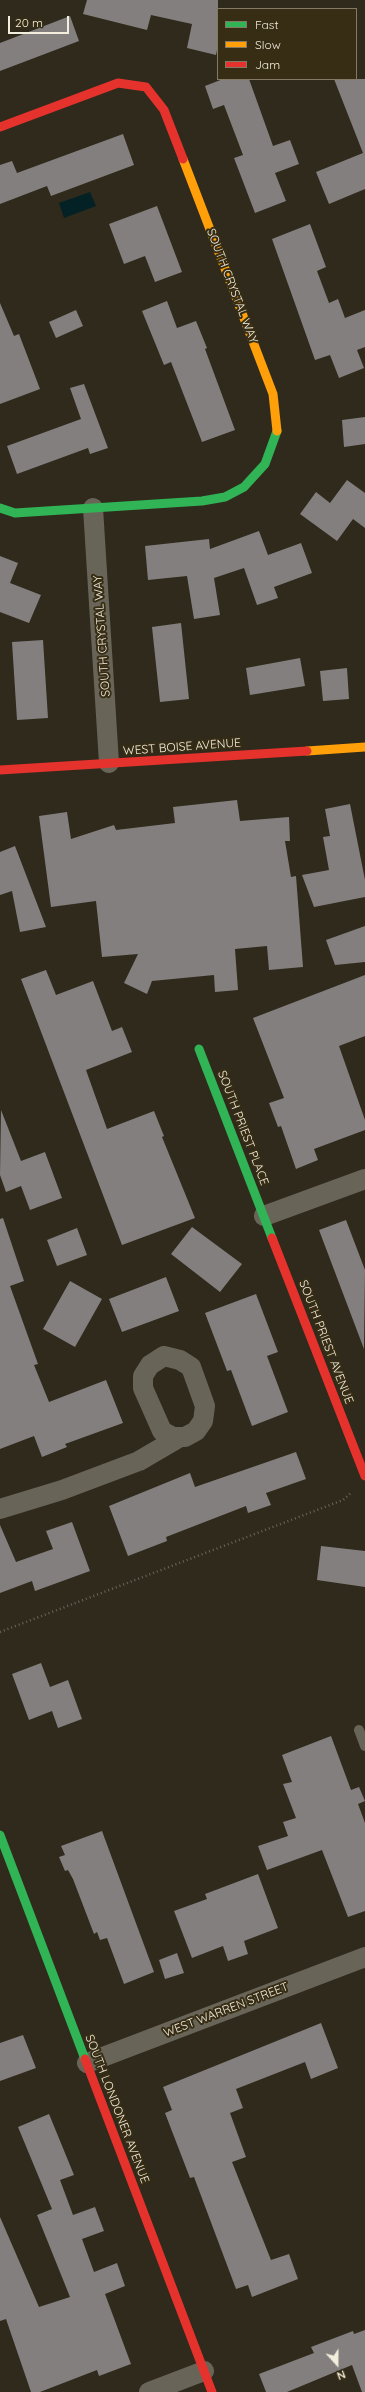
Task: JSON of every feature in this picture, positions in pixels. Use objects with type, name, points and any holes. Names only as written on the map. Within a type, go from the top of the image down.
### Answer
[{"type":"street","name":"SOUTH CRYSTAL WAY","points":[[0,127],[118,83],[146,87],[164,110],[273,394],[278,429],[265,464],[244,488],[224,497],[202,501],[15,513],[0,508]]},
{"type":"street","name":"SOUTH CRYSTAL WAY","points":[[94,508],[110,763]]},
{"type":"street","name":"WEST BOISE AVENUE","points":[[0,770],[365,747]]},
{"type":"street","name":"SOUTH PRIEST PLACE","points":[[199,1049],[264,1216]]},
{"type":"street","points":[[264,1216],[365,1179]]},
{"type":"street","name":"SOUTH PRIEST AVENUE","points":[[264,1216],[365,1476]]},
{"type":"street","points":[[0,1509],[62,1490],[139,1461],[180,1437]]},
{"type":"street","name":"SOUTH LONDONER AVENUE","points":[[0,1835],[212,2392]]},
{"type":"street","name":"WEST WARREN STREET","points":[[87,2064],[365,1957]]},
{"type":"street","points":[[150,2392],[204,2371]]},
{"type":"lane","points":[[358,1730],[365,1746]]},
{"type":"path","points":[[0,1632],[343,1500],[354,1490]]},
{"type":"water","points":[[90,192],[96,206],[64,218],[59,203]]},
{"type":"building","points":[[87,0],[218,0],[216,55],[187,48],[192,24],[151,15],[147,30],[83,14]]},
{"type":"building","points":[[70,16],[79,41],[0,71],[0,43]]},
{"type":"building","points":[[365,79],[365,189],[329,204],[316,172],[363,153],[334,80]]},
{"type":"building","points":[[220,80],[249,80],[273,146],[290,140],[299,164],[275,173],[286,201],[255,213],[234,158],[243,155],[224,105],[213,109],[205,86]]},
{"type":"building","points":[[123,134],[134,165],[51,196],[47,186],[0,204],[0,165],[12,161],[17,173]]},
{"type":"building","points":[[157,206],[182,272],[155,282],[145,256],[124,264],[109,224]]},
{"type":"building","points":[[310,224],[326,267],[317,271],[329,303],[338,299],[345,318],[365,310],[365,347],[357,350],[364,368],[339,378],[330,355],[315,360],[272,239]]},
{"type":"building","points":[[167,301],[177,328],[196,321],[207,348],[205,349],[235,430],[202,442],[171,362],[164,365],[142,311]]},
{"type":"building","points":[[0,303],[14,336],[19,334],[40,389],[0,404]]},
{"type":"building","points":[[76,310],[83,326],[56,338],[49,322]]},
{"type":"building","points":[[84,384],[108,448],[90,454],[88,448],[17,474],[7,446],[81,419],[70,388]]},
{"type":"building","points":[[365,417],[365,444],[344,447],[342,420]]},
{"type":"building","points":[[347,480],[365,493],[365,528],[353,519],[337,541],[300,514],[316,492],[330,503]]},
{"type":"building","points":[[259,531],[268,555],[301,543],[312,573],[274,587],[278,598],[257,605],[244,568],[214,578],[220,615],[194,619],[187,576],[148,580],[145,546],[209,539],[210,549]]},
{"type":"building","points":[[0,556],[18,563],[10,583],[41,595],[29,623],[0,612]]},
{"type":"building","points":[[181,623],[189,699],[160,702],[152,627]]},
{"type":"building","points":[[43,640],[48,718],[17,720],[12,642]]},
{"type":"building","points":[[300,658],[305,686],[250,695],[246,668]]},
{"type":"building","points":[[347,668],[349,699],[323,701],[320,671]]},
{"type":"building","points":[[237,800],[240,821],[289,817],[290,841],[285,841],[291,877],[296,876],[303,967],[269,970],[267,946],[235,949],[238,990],[215,992],[214,975],[152,981],[147,994],[124,983],[138,954],[102,957],[96,901],[51,907],[39,816],[67,812],[71,839],[114,825],[116,830],[175,823],[173,807]]},
{"type":"building","points":[[350,804],[365,880],[365,897],[314,907],[302,875],[329,870],[323,837],[330,836],[325,809]]},
{"type":"building","points":[[15,846],[46,927],[20,932],[12,891],[0,895],[0,852]]},
{"type":"building","points":[[365,926],[365,962],[335,965],[326,940]]},
{"type":"building","points":[[46,970],[56,995],[93,981],[112,1031],[122,1027],[132,1052],[86,1070],[107,1129],[154,1111],[164,1136],[162,1137],[195,1218],[122,1245],[21,979]]},
{"type":"building","points":[[365,975],[365,1036],[339,1046],[365,1120],[365,1130],[314,1149],[318,1160],[296,1169],[281,1126],[278,1127],[269,1103],[284,1098],[253,1018]]},
{"type":"building","points":[[1,1110],[21,1161],[45,1152],[62,1198],[30,1210],[21,1186],[6,1192],[0,1175]]},
{"type":"building","points":[[3,1218],[24,1281],[10,1286],[38,1364],[34,1365],[49,1402],[106,1380],[123,1423],[65,1444],[67,1447],[42,1457],[34,1436],[0,1449],[0,1219]]},
{"type":"building","points":[[346,1220],[365,1270],[364,1349],[319,1230]]},
{"type":"building","points":[[192,1227],[242,1264],[220,1292],[171,1254]]},
{"type":"building","points":[[77,1228],[87,1255],[57,1266],[47,1240]]},
{"type":"building","points":[[166,1277],[179,1311],[122,1332],[109,1299]]},
{"type":"building","points":[[70,1281],[102,1299],[75,1347],[43,1329]]},
{"type":"building","points":[[256,1294],[278,1352],[267,1356],[288,1412],[252,1426],[231,1370],[227,1371],[205,1313]]},
{"type":"building","points":[[296,1452],[306,1479],[266,1493],[271,1505],[248,1513],[246,1506],[166,1537],[167,1541],[128,1556],[109,1506],[190,1473],[195,1487]]},
{"type":"building","points":[[72,1522],[90,1571],[35,1591],[32,1581],[0,1593],[0,1525],[16,1562],[53,1549],[46,1531]]},
{"type":"building","points":[[321,1546],[365,1551],[365,1587],[317,1580]]},
{"type":"building","points":[[41,1663],[50,1687],[68,1680],[82,1719],[58,1728],[52,1711],[29,1720],[12,1674]]},
{"type":"building","points":[[331,1736],[351,1790],[359,1787],[365,1801],[358,1804],[365,1823],[365,1911],[348,1917],[322,1850],[267,1870],[258,1846],[288,1836],[283,1822],[296,1818],[283,1784],[292,1782],[282,1755]]},
{"type":"building","points":[[102,1831],[154,1972],[124,1984],[107,1938],[100,1940],[97,1932],[94,1934],[73,1879],[68,1870],[65,1871],[59,1857],[65,1855],[61,1846]]},
{"type":"building","points":[[258,1874],[278,1928],[244,1941],[248,1954],[228,1961],[223,1946],[192,1958],[174,1911],[207,1899],[205,1894]]},
{"type":"building","points":[[177,1953],[184,1973],[165,1979],[159,1960]]},
{"type":"building","points":[[321,2023],[338,2068],[311,2079],[305,2062],[236,2089],[243,2108],[230,2113],[246,2157],[232,2162],[271,2260],[289,2254],[298,2279],[252,2297],[248,2285],[236,2289],[194,2177],[190,2178],[165,2113],[172,2110],[163,2087]]},
{"type":"building","points":[[23,2035],[36,2068],[0,2081],[0,2043]]},
{"type":"building","points":[[49,2114],[74,2175],[60,2180],[73,2215],[95,2207],[104,2231],[82,2239],[94,2272],[117,2263],[125,2286],[105,2294],[131,2364],[99,2376],[97,2370],[40,2392],[31,2392],[6,2319],[0,2321],[0,2217],[39,2307],[70,2297],[37,2215],[52,2209],[18,2127]]},
{"type":"building","points":[[365,2330],[365,2392],[362,2392],[352,2365],[287,2392],[266,2392],[259,2374],[314,2353],[311,2347],[353,2331],[354,2334]]},
{"type":"traffic: fast","points":[[0,508],[15,513],[202,501],[225,497],[244,487],[265,464],[277,431]]},
{"type":"traffic: fast","points":[[199,1049],[272,1238]]},
{"type":"traffic: fast","points":[[0,1835],[85,2059]]},
{"type":"traffic: slow","points":[[183,159],[273,394],[277,431]]},
{"type":"traffic: slow","points":[[307,751],[365,747]]},
{"type":"traffic: jam","points":[[0,127],[118,83],[146,87],[164,110],[183,159]]},
{"type":"traffic: jam","points":[[0,770],[307,751]]},
{"type":"traffic: jam","points":[[272,1238],[365,1476]]},
{"type":"traffic: jam","points":[[85,2059],[212,2392]]}]
